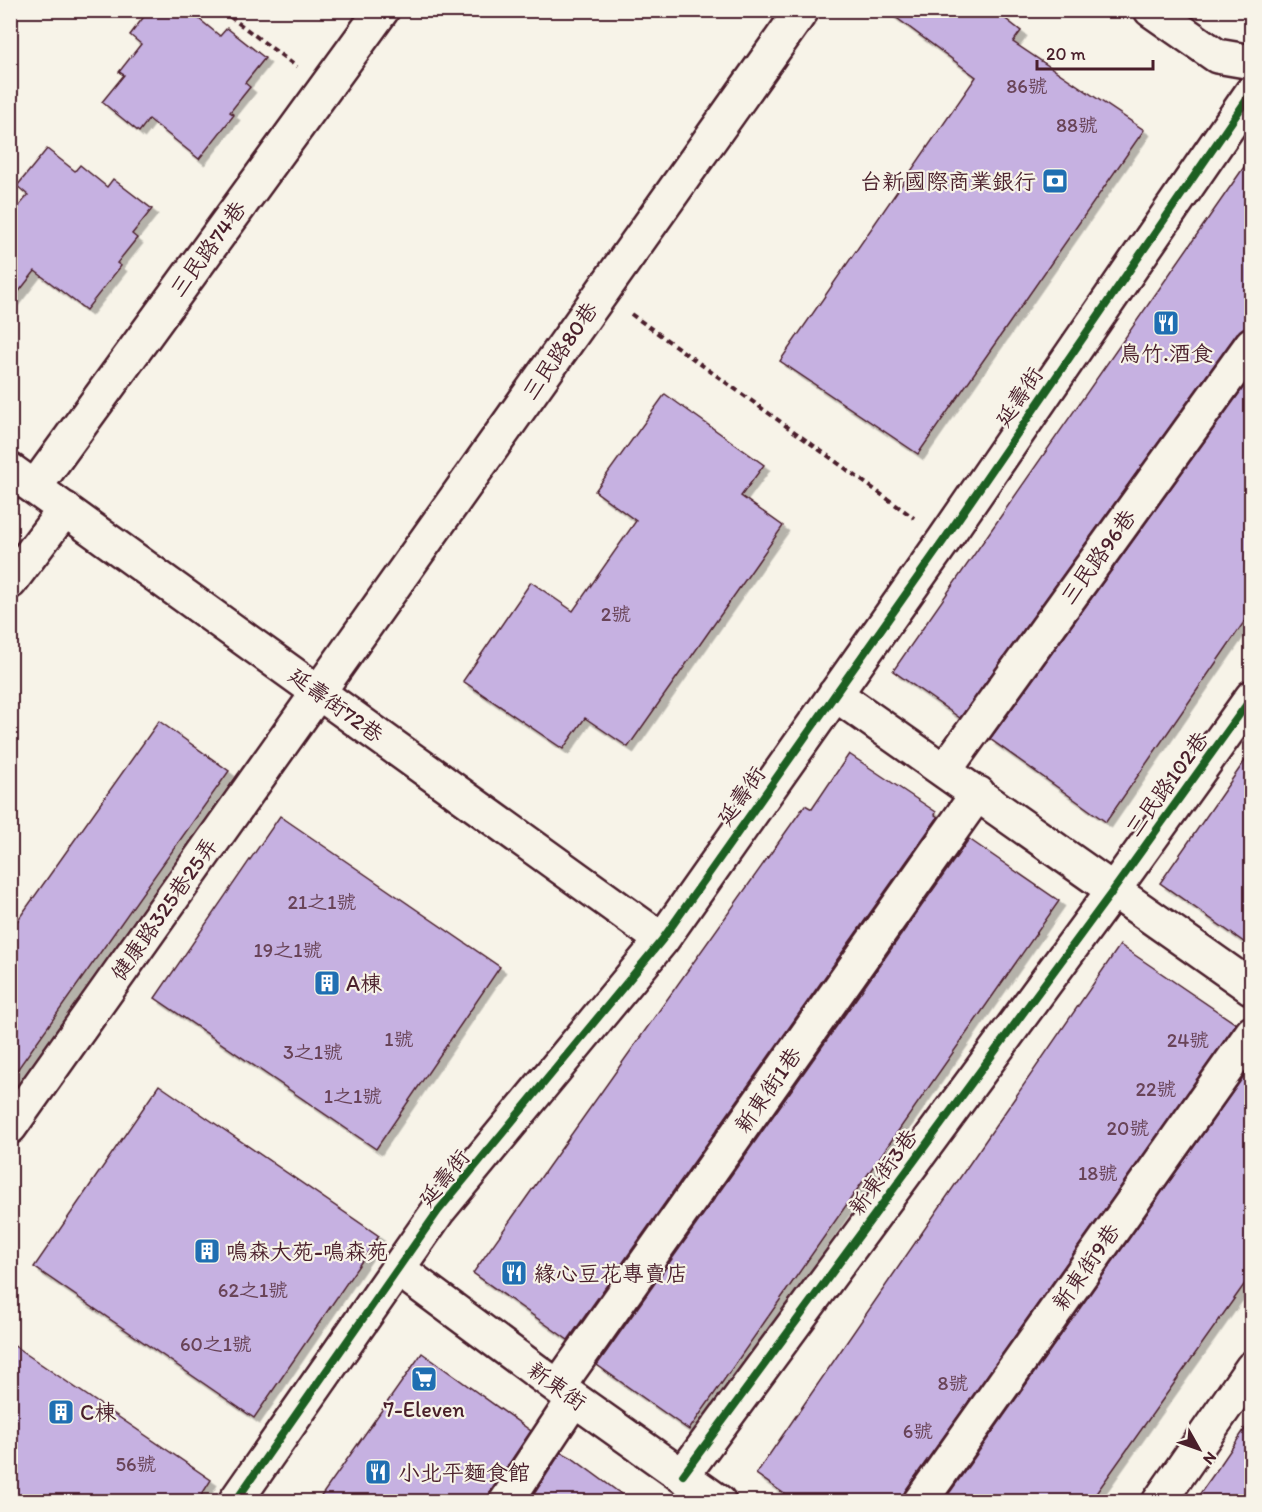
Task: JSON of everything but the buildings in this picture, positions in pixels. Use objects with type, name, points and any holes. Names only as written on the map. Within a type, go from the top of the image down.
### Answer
[{"type":"street","name":"三民路74巷","points":[[23,479],[382,10]]},
{"type":"street","name":"三民路80巷","points":[[319,692],[802,10]]},
{"type":"street","points":[[1151,10],[1217,56],[1249,102]]},
{"type":"street","points":[[1217,56],[1251,62]]},
{"type":"street","name":"延壽街","points":[[235,1502],[438,1211],[662,940],[1249,102]]},
{"type":"street","name":"三民路96巷","points":[[945,770],[1251,344]]},
{"type":"street","name":"延壽街72巷","points":[[23,479],[662,940]]},
{"type":"street","points":[[10,582],[64,508]]},
{"type":"street","name":"健康路325巷25弄","points":[[10,1127],[319,692]]},
{"type":"street","points":[[835,694],[978,793],[1112,892],[1251,988]]},
{"type":"street","name":"三民路102巷","points":[[1112,892],[1251,697]]},
{"type":"street","name":"新東街1巷","points":[[506,1502],[566,1393],[978,793]]},
{"type":"street","name":"新東街3巷","points":[[683,1475],[1112,892]]},
{"type":"street","name":"新東街9巷","points":[[920,1502],[1251,1033]]},
{"type":"street","name":"新東街","points":[[398,1268],[566,1393],[719,1502]]},
{"type":"street","points":[[1160,1502],[1251,1368]]},
{"type":"path","points":[[221,10],[325,87]]},
{"type":"path","points":[[601,292],[944,540]]},
{"type":"cycle path","points":[[235,1502],[438,1211],[662,940],[944,540],[1252,92]]},
{"type":"cycle path","points":[[683,1475],[1112,892],[1252,697]]},
{"type":"place","name":"台新國際商業銀行","points":[[1055,181]]},
{"type":"place","name":"鳥竹.酒食","points":[[1166,323]]},
{"type":"place","name":"A棟","points":[[327,983]]},
{"type":"place","name":"鳴森大苑-鳴森苑","points":[[207,1251]]},
{"type":"place","name":"緣心豆花專賣店","points":[[514,1273]]},
{"type":"place","name":"7-Eleven","points":[[424,1379]]},
{"type":"place","name":"C棟","points":[[61,1412]]},
{"type":"place","name":"小北平麵食館","points":[[378,1472]]}]
